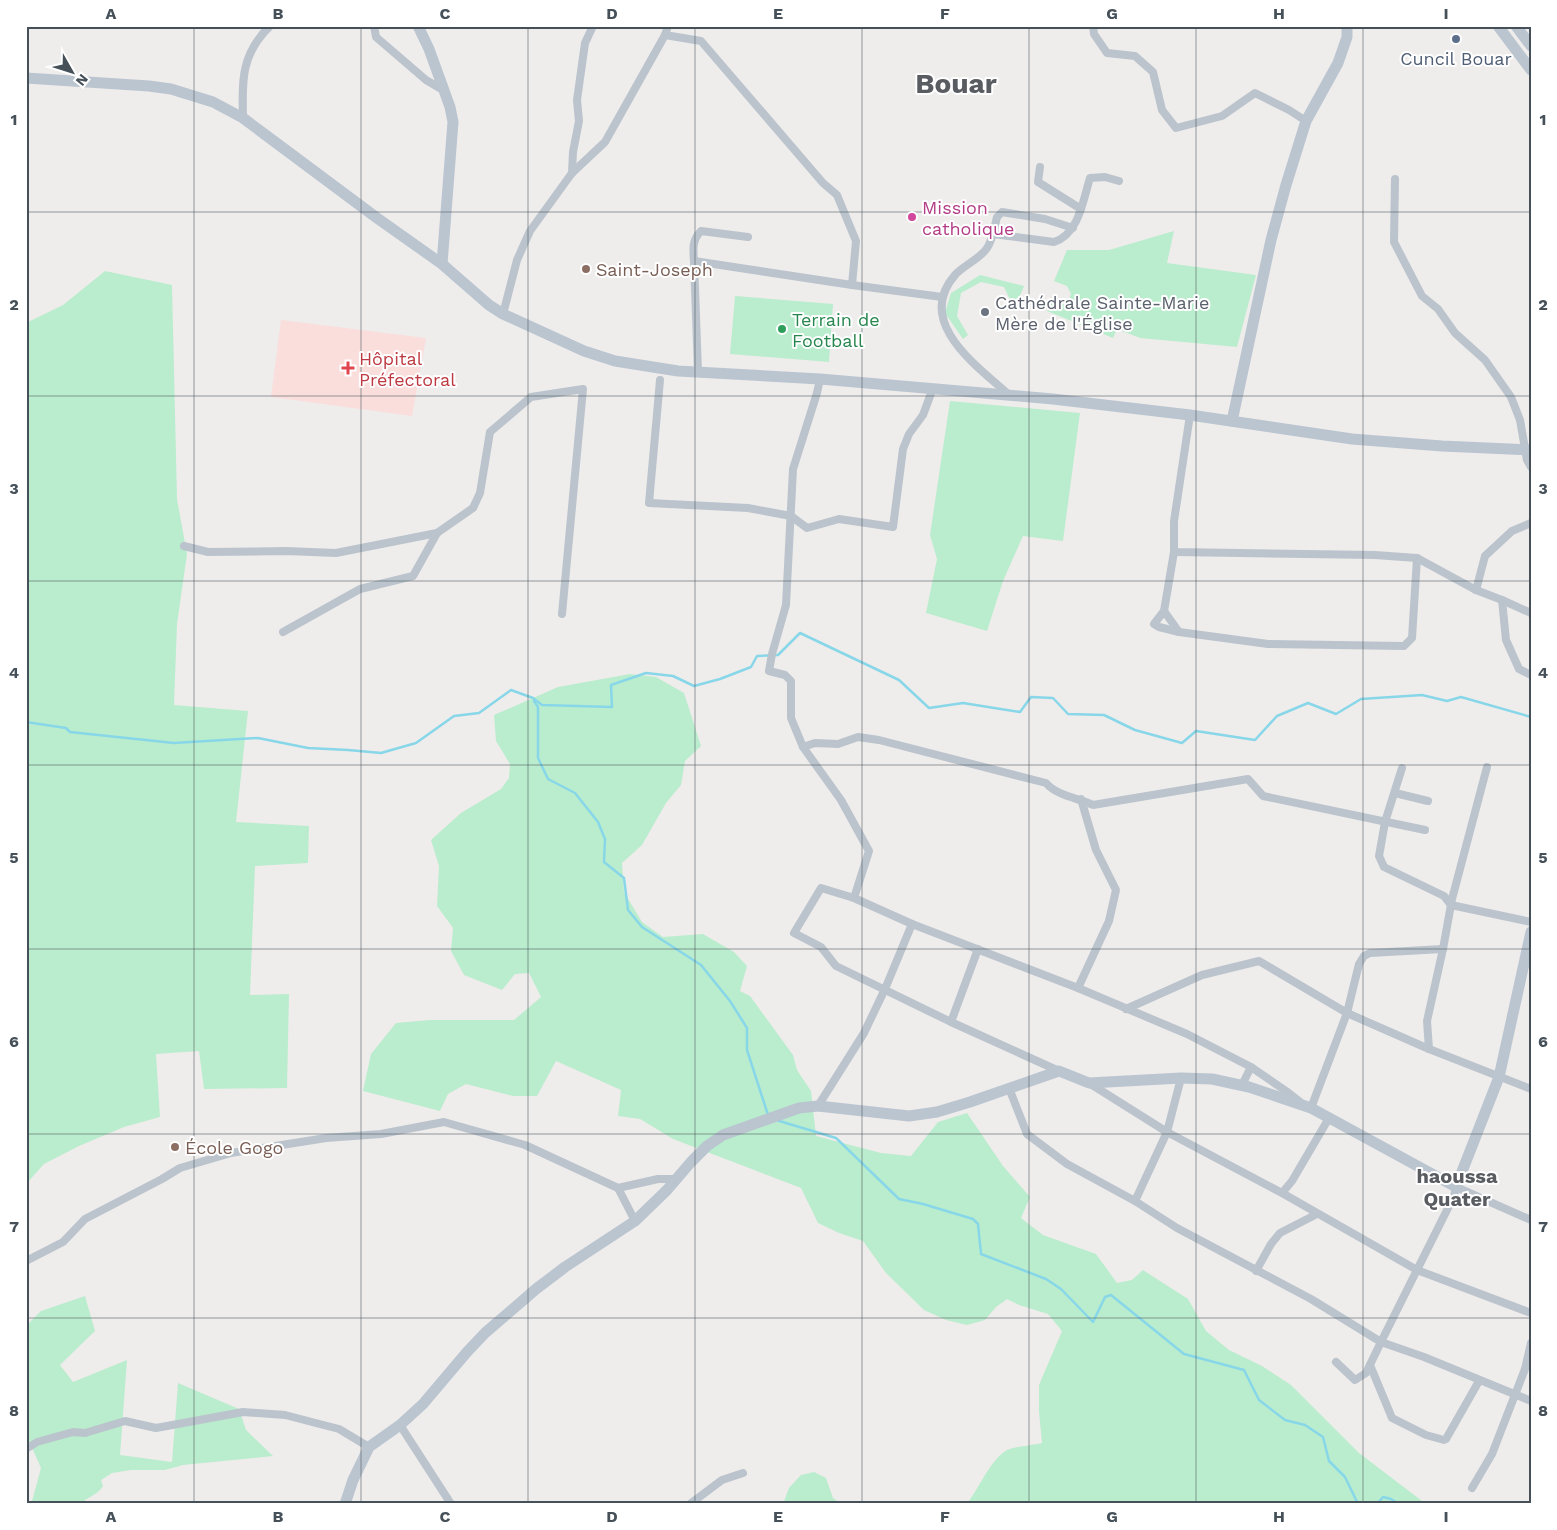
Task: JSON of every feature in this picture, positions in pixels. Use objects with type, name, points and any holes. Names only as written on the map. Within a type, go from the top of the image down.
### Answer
[{"type":"street","points":[[243,118],[242,84],[246,59],[255,42],[270,26]]},
{"type":"street","points":[[374,26],[376,37],[426,80],[443,90]]},
{"type":"street","points":[[418,26],[429,49],[450,106],[453,122],[442,264]]},
{"type":"street","points":[[572,173],[573,152],[579,120],[577,100],[586,43],[594,26]]},
{"type":"street","points":[[503,314],[517,260],[530,231],[572,173],[605,142],[665,36],[668,26]]},
{"type":"street","points":[[1093,26],[1094,34],[1107,53],[1135,56],[1153,72],[1162,110],[1176,128],[1222,116],[1255,93],[1306,120]]},
{"type":"street","points":[[1232,421],[1271,240],[1306,120],[1338,63],[1347,37],[1347,26]]},
{"type":"street","points":[[1516,26],[1531,46]]},
{"type":"street","points":[[1499,27],[1531,70]]},
{"type":"street","points":[[665,36],[701,41],[823,183],[837,195],[856,241],[852,285]]},
{"type":"street","points":[[26,78],[149,86],[171,89],[212,102],[243,118],[442,264],[503,314],[584,351],[615,361],[643,367],[698,372],[820,379],[1053,399],[1190,415],[1358,440],[1528,450]]},
{"type":"street","points":[[1040,167],[1038,182],[1081,209]]},
{"type":"street","points":[[993,234],[1054,242],[1062,240],[1073,228],[1090,178],[1105,177],[1119,181]]},
{"type":"street","points":[[1394,179],[1394,242],[1422,296],[1438,309],[1455,333],[1485,360],[1502,382],[1520,420],[1528,450],[1527,460],[1531,467]]},
{"type":"street","points":[[1010,395],[966,356],[948,333],[941,316],[942,297],[954,275],[986,250],[993,234],[997,216],[1002,212],[1045,219],[1073,228]]},
{"type":"street","points":[[698,372],[693,246],[695,236],[701,231],[748,237]]},
{"type":"street","points":[[694,261],[942,297]]},
{"type":"street","points":[[820,379],[792,469],[792,516],[786,605],[771,656],[769,671],[785,675],[791,681],[791,718],[803,747],[841,800],[869,851],[854,898]]},
{"type":"street","points":[[660,380],[649,503],[748,508],[792,516],[806,528],[839,519],[893,527],[904,449],[909,434],[924,415],[933,388]]},
{"type":"street","points":[[184,546],[208,552],[286,551],[336,553],[437,533],[473,508],[480,493],[490,432],[531,397],[583,389],[562,614]]},
{"type":"street","points":[[1190,415],[1174,521],[1174,552],[1164,611],[1154,624],[1179,632],[1268,644],[1404,646],[1412,638],[1417,558]]},
{"type":"street","points":[[1476,590],[1485,556],[1512,531],[1531,523]]},
{"type":"street","points":[[283,632],[360,589],[413,576],[437,533]]},
{"type":"street","points":[[1174,552],[1375,555],[1417,558],[1476,590],[1531,613]]},
{"type":"street","points":[[1502,600],[1506,640],[1519,669],[1531,675]]},
{"type":"street","points":[[1164,611],[1179,632]]},
{"type":"street","points":[[803,747],[815,743],[838,744],[858,737],[879,740],[1046,783],[1052,791],[1081,799],[1094,805],[1248,779],[1263,796],[1425,830]]},
{"type":"street","points":[[1429,1049],[1427,1021],[1460,867],[1487,767]]},
{"type":"street","points":[[1402,768],[1385,822],[1379,856],[1384,867],[1444,896],[1452,905],[1531,922]]},
{"type":"street","points":[[1395,792],[1428,801]]},
{"type":"street","points":[[1078,988],[1109,921],[1116,890],[1096,850],[1081,799]]},
{"type":"street","points":[[1531,1220],[1456,1186],[1329,1118],[1251,1068],[1187,1034],[1078,988],[912,924],[854,898],[821,888],[794,933],[822,947],[836,966],[951,1022],[1089,1083],[1167,1132],[1282,1193],[1417,1270],[1531,1314]]},
{"type":"street","points":[[818,1106],[864,1033],[912,924]]},
{"type":"street","points":[[1336,1362],[1355,1380],[1366,1373],[1454,1196],[1456,1186],[1499,1076],[1531,932]]},
{"type":"street","points":[[951,1022],[978,949]]},
{"type":"street","points":[[1306,1105],[1347,1013],[1359,964],[1364,956],[1370,953],[1443,950]]},
{"type":"street","points":[[1126,1009],[1202,975],[1258,961],[1347,1013],[1429,1049],[1531,1089]]},
{"type":"street","points":[[1242,1085],[1251,1068]]},
{"type":"street","points":[[345,1504],[353,1480],[369,1447],[400,1425],[423,1404],[467,1352],[508,1313],[565,1267],[635,1221],[667,1190],[690,1162],[707,1146],[723,1135],[799,1108],[818,1106],[909,1116],[937,1112],[1059,1071]]},
{"type":"street","points":[[1089,1083],[1181,1078],[1212,1079],[1242,1085],[1306,1105]]},
{"type":"street","points":[[1135,1201],[1167,1132],[1181,1078]]},
{"type":"street","points":[[1009,1088],[1027,1134],[1067,1164],[1135,1201],[1177,1228],[1311,1300],[1381,1342],[1424,1357],[1531,1401]]},
{"type":"street","points":[[1282,1193],[1292,1181],[1329,1118]]},
{"type":"street","points":[[26,1261],[62,1242],[84,1219],[180,1168],[231,1153],[326,1138],[381,1134],[444,1122],[525,1145],[618,1188],[658,1179],[676,1179]]},
{"type":"street","points":[[618,1188],[635,1221]]},
{"type":"street","points":[[1256,1271],[1270,1244],[1280,1233],[1317,1214]]},
{"type":"street","points":[[1472,1488],[1492,1454],[1525,1369],[1531,1343]]},
{"type":"street","points":[[1370,1365],[1392,1418],[1426,1435],[1444,1440],[1479,1381]]},
{"type":"street","points":[[26,1449],[38,1442],[73,1432],[85,1433],[125,1421],[156,1428],[243,1412],[285,1415],[339,1429],[369,1447]]},
{"type":"street","points":[[400,1425],[451,1504]]},
{"type":"street","points":[[690,1504],[722,1480],[743,1473]]},
{"type":"shaded area","name":"Hôpital Préfectoral","points":[[281,320],[426,338],[412,416],[271,397]]},
{"type":"green space","points":[[1174,231],[1167,263],[1256,275],[1237,347],[1140,338],[1117,329],[1113,338],[1047,311],[1051,303],[1059,306],[1068,302],[1071,294],[1067,286],[1054,281],[1067,250],[1109,250]]},
{"type":"green space","points":[[105,271],[172,285],[177,499],[187,554],[177,624],[174,705],[248,711],[236,822],[309,826],[308,863],[255,866],[250,995],[289,994],[287,1088],[204,1089],[199,1051],[156,1054],[160,1117],[124,1127],[79,1146],[44,1164],[26,1184],[26,323],[63,305]]},
{"type":"green space","points":[[980,275],[1024,286],[1013,313],[1014,308],[1004,287],[981,282],[961,293],[957,316],[968,335],[963,339],[945,313],[951,293]]},
{"type":"green space","name":"Terrain de Football","points":[[735,296],[833,304],[829,362],[730,354]]},
{"type":"green space","points":[[950,401],[1080,413],[1063,541],[1023,536],[1003,581],[987,631],[926,613],[937,559],[930,535]]},
{"type":"green space","points":[[630,674],[656,677],[684,693],[701,746],[685,761],[681,785],[666,803],[642,845],[622,863],[624,892],[642,922],[663,937],[703,934],[734,952],[747,966],[740,991],[750,996],[793,1055],[797,1070],[811,1091],[816,1136],[881,1153],[911,1156],[938,1122],[967,1113],[1003,1166],[1030,1197],[1021,1218],[1043,1235],[1096,1254],[1117,1283],[1132,1280],[1143,1270],[1188,1299],[1206,1331],[1229,1350],[1262,1366],[1291,1385],[1359,1453],[1426,1504],[952,1504],[969,1501],[991,1466],[1001,1454],[1013,1448],[1042,1443],[1039,1385],[1062,1331],[1048,1314],[1019,1305],[1007,1299],[996,1307],[985,1320],[967,1325],[946,1320],[924,1310],[886,1273],[863,1241],[818,1223],[801,1188],[673,1139],[640,1119],[618,1116],[621,1090],[556,1061],[537,1096],[513,1096],[466,1084],[448,1094],[440,1111],[363,1091],[371,1054],[396,1023],[430,1020],[514,1020],[541,997],[529,973],[515,974],[502,990],[464,975],[451,951],[453,928],[437,906],[439,866],[431,840],[461,813],[501,789],[509,778],[510,764],[496,741],[494,715],[558,687]]},
{"type":"green space","points":[[85,1296],[95,1331],[60,1365],[73,1382],[127,1360],[120,1455],[172,1462],[178,1383],[239,1409],[246,1430],[273,1456],[183,1465],[165,1470],[131,1470],[112,1473],[101,1480],[103,1486],[96,1494],[81,1504],[37,1504],[32,1501],[41,1468],[26,1434],[26,1326],[41,1311]]},
{"type":"green space","points":[[814,1472],[826,1478],[833,1498],[842,1504],[783,1504],[789,1488],[801,1475]]},
{"type":"waterway","points":[[26,722],[66,728],[70,732],[174,743],[258,738],[308,748],[381,753],[416,743],[454,716],[479,713],[511,690],[533,698],[542,705],[612,707],[611,685],[646,673],[673,676],[694,686],[720,679],[751,667],[757,656],[778,655],[800,633],[899,680],[929,708],[963,703],[1020,712],[1031,697],[1053,698],[1068,714],[1104,715],[1135,730],[1182,743],[1196,731],[1255,740],[1277,716],[1308,703],[1336,714],[1361,699],[1422,695],[1447,701],[1461,697],[1531,717]]},
{"type":"waterway","points":[[534,701],[538,707],[538,758],[548,779],[575,793],[598,822],[605,839],[604,862],[624,878],[628,910],[642,927],[701,965],[730,1001],[747,1028],[747,1050],[768,1115]]},
{"type":"waterway","points":[[776,1120],[836,1138],[899,1199],[973,1219],[978,1224],[981,1254],[1046,1279],[1061,1289],[1093,1322],[1105,1297],[1111,1295],[1184,1354],[1244,1370],[1259,1400],[1285,1420],[1305,1425],[1323,1437],[1329,1461],[1345,1477],[1358,1504]]},
{"type":"waterway","points":[[1377,1504],[1383,1497],[1399,1504]]},
{"type":"place","name":"Cuncil Bouar","points":[[1456,39]]},
{"type":"place","name":"Mission catholique","points":[[912,217]]},
{"type":"place","name":"Saint-Joseph","points":[[586,269]]},
{"type":"place","name":"Cathédrale Sainte-Marie Mère de l'Église","points":[[985,312]]},
{"type":"place","name":"Terrain de Football","points":[[782,329]]},
{"type":"place","name":"Hôpital Préfectoral","points":[[348,368]]},
{"type":"place","name":"École Gogo","points":[[175,1147]]},
{"type":"district","name":"Bouar","points":[[956,83]]},
{"type":"district","name":"haoussa Quater","points":[[1457,1188]]}]
